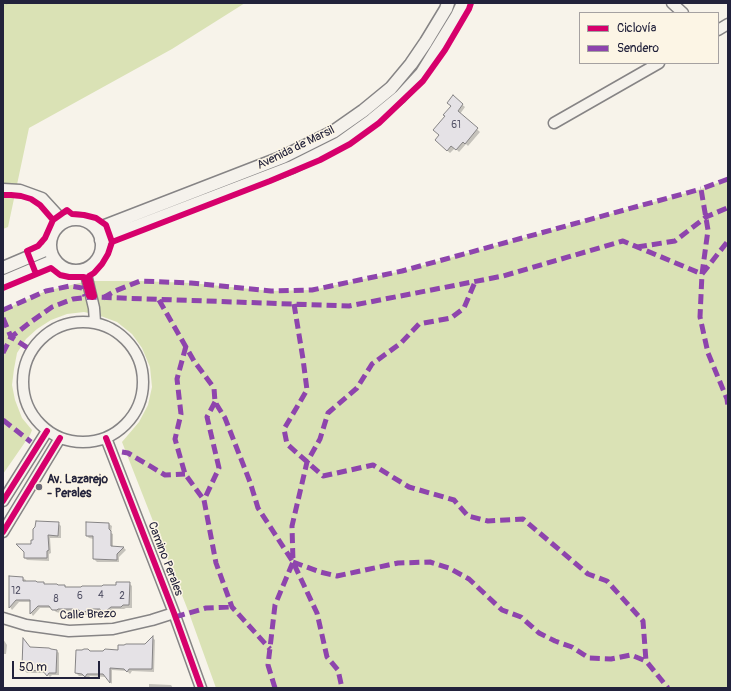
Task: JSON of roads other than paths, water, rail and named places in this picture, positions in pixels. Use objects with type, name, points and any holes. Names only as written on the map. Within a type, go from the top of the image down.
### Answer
[{"type":"street","name":"Avenida de Marsil","points":[[99,234],[283,157],[333,132],[363,111],[391,88],[415,59],[446,10],[448,3]]},
{"type":"street","name":"Avenida de Marsil","points":[[99,234],[292,167],[340,143],[372,120],[400,97],[422,73],[457,16],[462,3]]},
{"type":"street","points":[[672,3],[682,12]]},
{"type":"street","points":[[719,29],[728,24]]},
{"type":"street","points":[[554,123],[658,64]]},
{"type":"street","points":[[3,189],[20,190],[42,198],[64,222]]},
{"type":"street","points":[[73,219],[82,220],[89,223],[99,234],[102,243],[98,259],[92,266],[85,270],[67,270],[58,264],[53,258],[50,242],[53,232],[64,222],[73,219]]},
{"type":"street","points":[[3,268],[50,248]]},
{"type":"street","points":[[3,282],[55,260]]},
{"type":"street","points":[[85,270],[94,308],[94,322]]},
{"type":"street","points":[[80,321],[94,322],[111,328],[125,338],[136,351],[142,367],[144,384],[140,401],[132,417],[121,429],[106,438],[90,442],[75,442],[60,438],[47,431],[34,418],[25,402],[22,384],[24,366],[31,350],[40,338],[52,329],[65,324],[80,321]]},
{"type":"street","points":[[3,501],[47,431]]},
{"type":"street","points":[[3,532],[60,438]]},
{"type":"street","name":"Camino Perales","points":[[106,438],[174,613],[201,688]]},
{"type":"street","name":"Calle Brezo","points":[[3,618],[26,625],[69,631],[113,630],[174,613]]},
{"type":"place","name":"Av. Lazarejo - Perales","points":[[39,487]]}]
